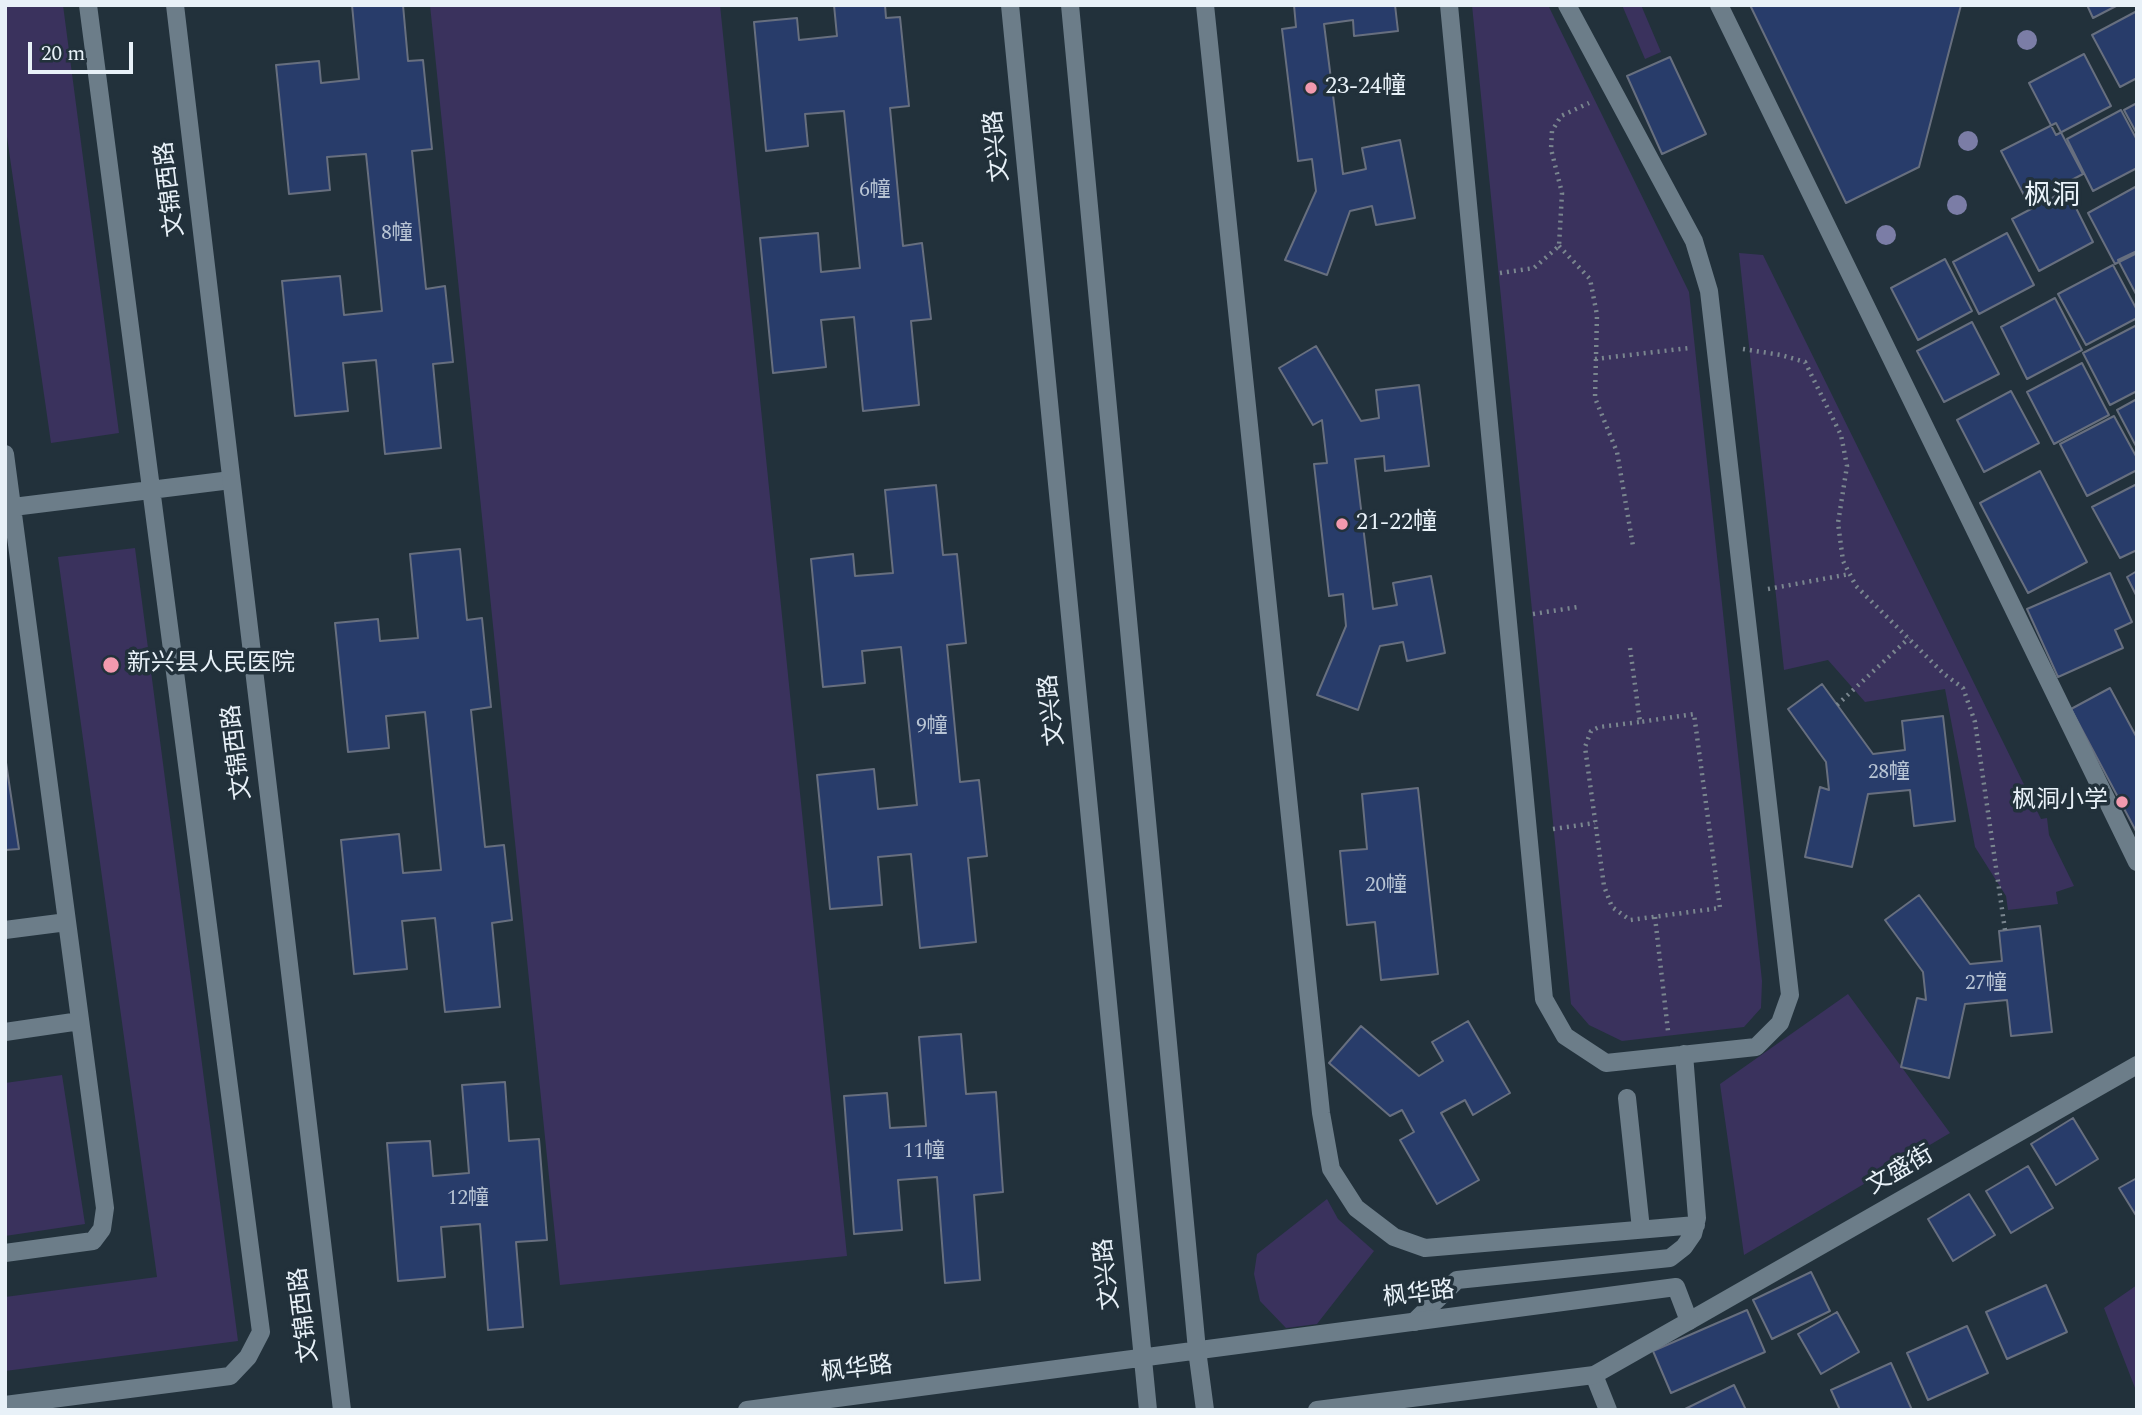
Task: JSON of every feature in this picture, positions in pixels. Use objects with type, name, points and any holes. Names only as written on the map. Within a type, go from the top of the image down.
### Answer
[{"type":"street","points":[[5,1405],[230,1376],[248,1357],[261,1332],[88,5]]},
{"type":"street","name":"文锦西路","points":[[175,5],[342,1410]]},
{"type":"street","name":"文兴路","points":[[1010,5],[1148,1410]]},
{"type":"street","points":[[1070,5],[1197,1350],[1205,1410]]},
{"type":"street","points":[[1206,5],[1321,1113],[1331,1169],[1356,1208],[1394,1237],[1425,1248],[1696,1225]]},
{"type":"street","points":[[1449,5],[1544,999],[1565,1036],[1606,1063],[1756,1047],[1780,1023],[1790,995],[1709,291],[1694,241],[1567,5]]},
{"type":"street","points":[[1720,5],[2076,742],[2137,862]]},
{"type":"street","points":[[5,454],[9,508],[105,1208],[102,1229],[93,1241],[5,1253]]},
{"type":"street","points":[[9,508],[231,480]]},
{"type":"street","points":[[5,930],[67,922]]},
{"type":"street","points":[[5,1032],[80,1021]]},
{"type":"street","points":[[1414,1322],[1457,1280],[1670,1258],[1684,1247],[1696,1225],[1678,1055]]},
{"type":"street","name":"文盛街","points":[[1689,1321],[2137,1065]]},
{"type":"street","points":[[1627,1098],[1641,1229]]},
{"type":"street","name":"枫华路","points":[[747,1410],[1676,1287],[1689,1321]]},
{"type":"street","points":[[1317,1410],[1594,1375],[1689,1321]]},
{"type":"street","points":[[1594,1375],[1608,1410]]},
{"type":"path","points":[[1475,278],[1534,268],[1559,246],[1562,193],[1551,149],[1552,131],[1561,116],[1614,91]]},
{"type":"path","points":[[1559,246],[1590,279],[1597,315],[1595,398],[1617,452],[1633,546]]},
{"type":"path","points":[[1594,359],[1715,345],[1781,355],[1805,362],[1841,435],[1847,466],[1838,523],[1843,561],[1856,586],[1944,674],[1964,688],[1975,722],[2005,930]]},
{"type":"path","points":[[1744,593],[1850,574]]},
{"type":"path","points":[[1507,617],[1578,607]]},
{"type":"path","points":[[1837,705],[1909,638]]},
{"type":"path","points":[[1630,648],[1640,722]]},
{"type":"path","points":[[1694,714],[1720,908],[1630,920],[1612,906],[1604,886],[1595,823],[1585,747],[1591,732],[1599,727],[1694,714]]},
{"type":"path","points":[[1528,832],[1595,823]]},
{"type":"path","points":[[1655,917],[1678,1055]]},
{"type":"shaded area","points":[[5,5],[63,5],[119,433],[51,443],[5,123]]},
{"type":"shaded area","points":[[430,5],[720,5],[847,1256],[560,1285]]},
{"type":"shaded area","points":[[1472,5],[1548,5],[1689,292],[1762,981],[1761,1008],[1744,1027],[1622,1041],[1589,1025],[1571,1004]]},
{"type":"shaded area","points":[[1622,5],[1641,5],[1661,52],[1645,59]]},
{"type":"shaded area","points":[[1739,253],[1763,255],[2041,819],[2047,818],[2049,835],[2074,886],[2056,892],[2058,904],[2008,910],[2006,896],[1975,847],[1945,689],[1865,702],[1828,660],[1784,670]]},
{"type":"shaded area","points":[[135,548],[238,1341],[5,1371],[5,1297],[157,1277],[58,557]]},
{"type":"shaded area","points":[[1848,994],[1950,1133],[1744,1255],[1720,1084]]},
{"type":"shaded area","points":[[62,1075],[85,1224],[5,1236],[5,1083]]},
{"type":"shaded area","points":[[1327,1199],[1338,1219],[1374,1251],[1317,1324],[1286,1328],[1260,1301],[1254,1274],[1257,1254]]},
{"type":"shaded area","points":[[2137,1285],[2137,1393],[2104,1308]]},
{"type":"building","points":[[352,5],[403,5],[408,61],[423,60],[432,149],[412,151],[426,289],[445,286],[453,362],[433,364],[441,448],[385,454],[376,360],[343,363],[348,411],[295,416],[282,281],[340,276],[344,315],[382,311],[366,154],[327,157],[330,190],[289,194],[276,65],[319,61],[321,83],[359,79]]},
{"type":"building","points":[[834,5],[885,5],[886,18],[900,17],[909,106],[890,108],[903,246],[922,243],[931,319],[911,321],[919,405],[863,411],[854,317],[821,320],[826,367],[773,373],[760,238],[818,233],[821,272],[860,268],[844,111],[805,114],[808,146],[766,151],[754,22],[797,18],[799,40],[837,36]]},
{"type":"building","name":"23-24幢","points":[[1294,5],[1395,5],[1398,31],[1354,36],[1353,20],[1324,24],[1343,174],[1366,169],[1362,148],[1400,140],[1415,218],[1376,225],[1372,206],[1350,211],[1327,275],[1285,260],[1316,191],[1312,159],[1298,161],[1282,29],[1296,27]]},
{"type":"building","points":[[1750,5],[1961,5],[1919,167],[1846,203]]},
{"type":"building","points":[[2087,5],[2118,5],[2093,18]]},
{"type":"building","points":[[2137,11],[2137,78],[2120,87],[2092,35]]},
{"type":"building","points":[[2084,54],[2111,106],[2056,135],[2029,83]]},
{"type":"building","points":[[1670,57],[1706,134],[1662,154],[1627,76]]},
{"type":"building","points":[[2137,103],[2137,134],[2124,110]]},
{"type":"building","points":[[2121,110],[2137,140],[2137,168],[2093,191],[2067,139]]},
{"type":"building","points":[[2056,123],[2083,174],[2028,203],[2001,151]]},
{"type":"building","points":[[2137,186],[2137,253],[2115,264],[2088,213]]},
{"type":"building","points":[[2067,190],[2093,242],[2039,271],[2012,219]]},
{"type":"building","points":[[2007,233],[2034,285],[1979,314],[1953,262]]},
{"type":"building","points":[[2137,251],[2137,296],[2118,260]]},
{"type":"building","points":[[1945,259],[1972,311],[1918,340],[1891,288]]},
{"type":"building","points":[[2113,265],[2137,310],[2137,318],[2086,345],[2058,294]]},
{"type":"building","points":[[2055,298],[2082,350],[2027,379],[2001,327]]},
{"type":"building","points":[[1972,322],[1999,374],[1944,402],[1917,351]]},
{"type":"building","points":[[2137,325],[2137,391],[2110,405],[2083,353]]},
{"type":"building","name":"21-22幢","points":[[1316,346],[1361,421],[1379,418],[1376,390],[1419,385],[1429,466],[1385,471],[1384,456],[1355,459],[1373,609],[1397,605],[1393,583],[1431,576],[1445,653],[1407,661],[1403,642],[1380,646],[1358,710],[1317,695],[1346,626],[1343,594],[1329,596],[1314,464],[1327,463],[1322,420],[1313,425],[1279,368]]},
{"type":"building","points":[[2082,363],[2109,415],[2054,444],[2027,392]]},
{"type":"building","points":[[2011,391],[2039,443],[1984,472],[1957,420]]},
{"type":"building","points":[[2137,399],[2137,448],[2117,410]]},
{"type":"building","points":[[2114,416],[2137,458],[2137,470],[2087,496],[2060,444]]},
{"type":"building","points":[[2040,471],[2087,562],[2028,593],[1980,503]]},
{"type":"building","points":[[2137,484],[2137,550],[2120,558],[2092,507]]},
{"type":"building","points":[[936,485],[943,555],[957,554],[966,643],[947,645],[960,782],[979,780],[987,856],[968,858],[976,942],[920,948],[911,854],[878,857],[882,905],[830,909],[817,775],[874,769],[878,809],[917,805],[901,647],[862,651],[865,683],[823,687],[811,559],[853,554],[855,576],[893,573],[885,490]]},
{"type":"building","points":[[460,549],[467,620],[482,618],[491,707],[471,710],[485,847],[504,845],[512,920],[492,923],[500,1007],[445,1012],[435,918],[402,921],[407,969],[354,974],[341,840],[399,834],[403,873],[441,870],[425,712],[386,716],[389,748],[348,752],[335,623],[378,619],[380,641],[418,638],[410,554]]},
{"type":"building","points":[[2137,571],[2137,597],[2127,577]]},
{"type":"building","points":[[2110,573],[2132,622],[2115,630],[2123,648],[2058,677],[2027,609]]},
{"type":"building","points":[[1822,684],[1873,754],[1905,750],[1902,721],[1943,716],[1955,821],[1914,826],[1910,790],[1868,794],[1852,867],[1805,857],[1820,787],[1829,790],[1826,762],[1788,709]]},
{"type":"building","name":"枫洞小学","points":[[2110,688],[2137,738],[2137,833],[2071,709]]},
{"type":"building","points":[[5,756],[19,849],[5,850]]},
{"type":"building","points":[[1418,788],[1438,974],[1381,980],[1375,922],[1347,925],[1340,851],[1367,849],[1362,794]]},
{"type":"building","points":[[1919,895],[1970,964],[2002,961],[1999,931],[2040,926],[2052,1032],[2011,1036],[2007,1000],[1965,1004],[1949,1078],[1901,1067],[1917,998],[1926,1000],[1923,972],[1885,920]]},
{"type":"building","points":[[1468,1021],[1510,1093],[1473,1115],[1465,1100],[1441,1113],[1479,1180],[1437,1204],[1400,1140],[1414,1132],[1402,1110],[1390,1116],[1329,1063],[1361,1026],[1419,1076],[1443,1061],[1432,1042]]},
{"type":"building","points":[[961,1034],[966,1094],[996,1092],[1003,1192],[974,1195],[980,1280],[945,1283],[937,1177],[898,1180],[902,1230],[854,1234],[844,1096],[887,1093],[890,1128],[926,1126],[919,1037]]},
{"type":"building","points":[[505,1082],[509,1141],[539,1139],[547,1240],[516,1242],[523,1327],[488,1330],[480,1224],[441,1227],[445,1277],[398,1281],[387,1143],[430,1141],[433,1176],[469,1173],[462,1085]]},
{"type":"building","points":[[2073,1118],[2098,1159],[2056,1185],[2031,1144]]},
{"type":"building","points":[[2028,1166],[2053,1208],[2011,1233],[1986,1191]]},
{"type":"building","points":[[2137,1178],[2137,1217],[2119,1188]]},
{"type":"building","points":[[1969,1194],[1995,1235],[1953,1261],[1928,1219]]},
{"type":"building","points":[[1811,1272],[1830,1311],[1772,1339],[1753,1300]]},
{"type":"building","points":[[2046,1285],[2067,1332],[2007,1359],[1986,1312]]},
{"type":"building","points":[[1747,1310],[1765,1352],[1671,1393],[1653,1351]]},
{"type":"building","points":[[1837,1312],[1859,1352],[1821,1374],[1798,1334]]},
{"type":"building","points":[[1967,1326],[1988,1373],[1928,1400],[1907,1353]]},
{"type":"building","points":[[1891,1363],[1912,1410],[1840,1410],[1831,1390]]},
{"type":"building","points":[[1734,1385],[1746,1410],[1683,1410]]},
{"type":"place","name":"23-24幢","points":[[1311,88]]},
{"type":"place","name":"21-22幢","points":[[1342,524]]},
{"type":"place","name":"新兴县人民医院","points":[[111,665]]},
{"type":"place","name":"枫洞小学","points":[[2122,802]]},
{"type":"district","name":"枫洞","points":[[2052,199]]}]
